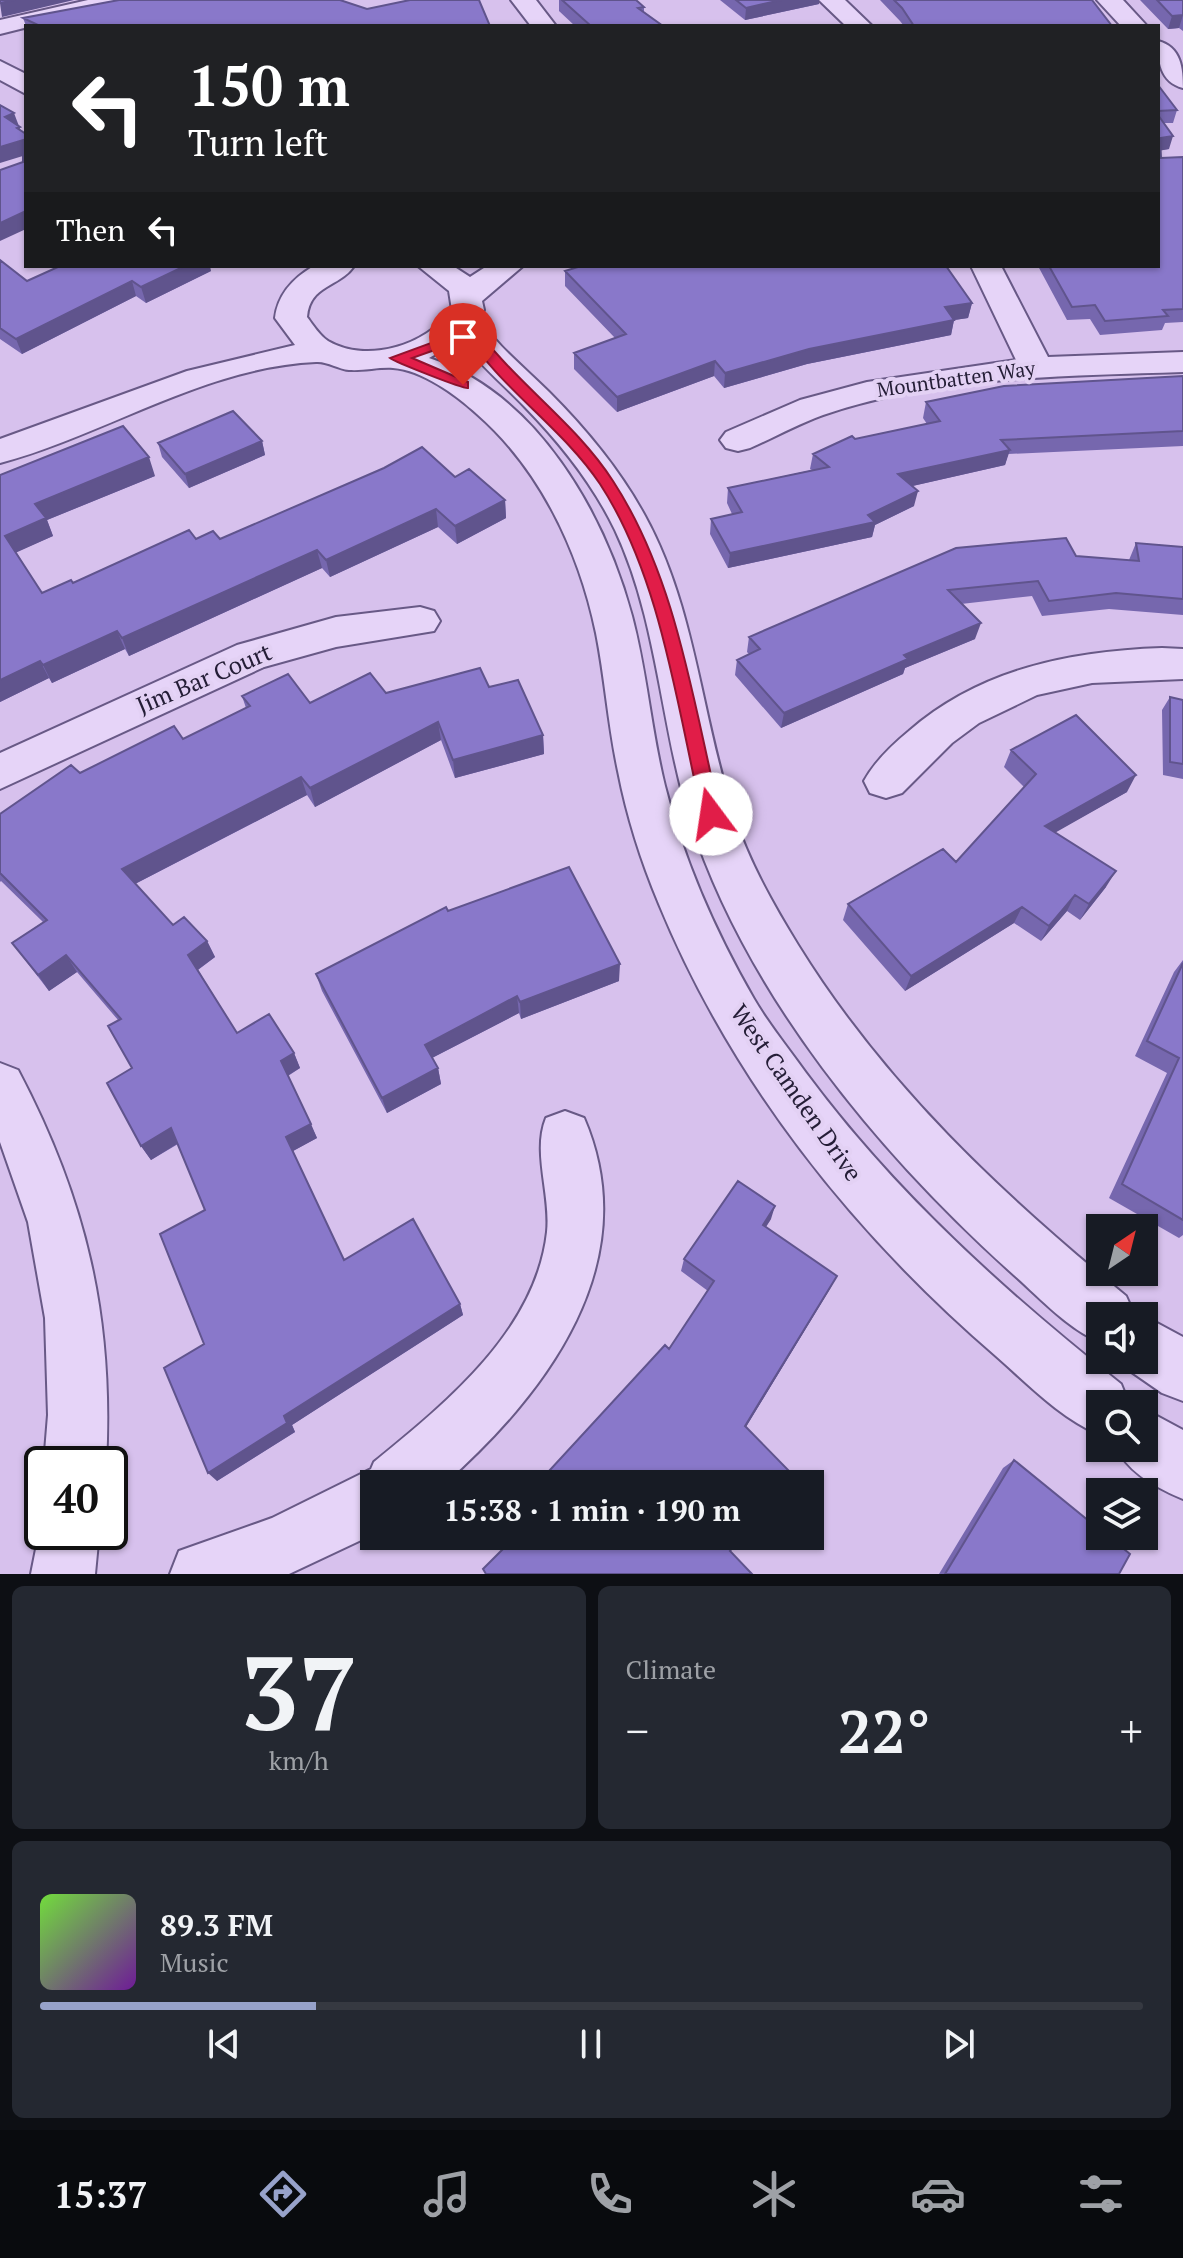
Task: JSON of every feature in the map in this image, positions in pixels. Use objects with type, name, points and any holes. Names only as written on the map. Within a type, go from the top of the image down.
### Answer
[{"type":"street","points":[[0,27],[64,11],[136,0]]},
{"type":"street","points":[[523,0],[542,24]]},
{"type":"street","points":[[831,0],[858,24]]},
{"type":"street","points":[[1109,0],[1133,24]]},
{"type":"street","points":[[1160,51],[1183,80]]},
{"type":"street","points":[[0,69],[24,85]]},
{"type":"street","points":[[156,393],[258,343],[293,292],[334,268]]},
{"type":"street","points":[[436,268],[461,283],[466,309],[482,349],[577,442],[607,483],[636,533],[674,648],[711,814],[733,875],[791,980],[858,1074],[928,1157],[1023,1250],[1088,1302]]},
{"type":"street","points":[[293,292],[307,342],[345,358],[396,358],[439,344],[482,283],[505,268]]},
{"type":"street","points":[[987,268],[1036,367]]},
{"type":"street","points":[[0,452],[156,393],[272,358],[323,351]]},
{"type":"street","name":"West Camden Drive","points":[[396,358],[440,372],[463,385],[506,422],[542,464],[569,506],[594,558],[611,615],[643,788],[663,852],[696,935],[752,1038],[856,1180],[934,1264],[1086,1393]]},
{"type":"street","name":"Mountbatten Way","points":[[738,440],[820,405],[877,389],[1036,367],[1183,362]]},
{"type":"street","name":"Jim Bar Court","points":[[0,772],[251,656],[336,632],[420,621]]},
{"type":"street","points":[[886,781],[915,747],[987,698],[1039,678],[1085,667],[1183,664]]},
{"type":"street","points":[[0,1087],[42,1175],[59,1232],[71,1294],[77,1362],[75,1446]]},
{"type":"street","points":[[412,1470],[484,1405],[524,1356],[556,1302],[573,1246],[575,1190],[565,1136]]},
{"type":"street","points":[[1158,1355],[1183,1372]]},
{"type":"street","points":[[1158,1449],[1183,1468]]},
{"type":"street","points":[[202,1574],[265,1555],[327,1527],[360,1507]]},
{"type":"street","points":[[63,1574],[66,1550]]},
{"type":"building","points":[[119,0],[340,0],[367,9],[410,0],[479,0],[489,24],[36,24],[23,18]]},
{"type":"building","points":[[562,0],[636,0],[644,7],[638,8],[660,24],[589,24]]},
{"type":"building","points":[[736,0],[781,0],[746,8]]},
{"type":"building","points":[[894,0],[1092,0],[1110,24],[913,24]]},
{"type":"building","points":[[1157,0],[1183,0],[1183,15],[1172,16]]},
{"type":"building","points":[[1160,88],[1177,110],[1160,111]]},
{"type":"building","points":[[0,105],[14,113],[5,117],[24,133],[24,212],[0,223],[0,170],[23,162],[23,140],[0,147]]},
{"type":"building","points":[[1160,118],[1173,136],[1160,138]]},
{"type":"building","points":[[1160,138],[1161,158],[1183,157],[1183,309],[1163,310],[1168,316],[1105,321],[1095,305],[1072,307],[1050,268],[1160,268]]},
{"type":"building","points":[[0,260],[27,281],[56,268],[181,268],[141,287],[132,281],[16,339],[0,328]]},
{"type":"building","points":[[575,268],[947,268],[972,303],[945,307],[954,320],[809,349],[725,373],[715,361],[617,397],[574,353],[626,334],[565,271]]},
{"type":"building","points":[[1183,376],[1183,431],[1001,440],[1010,450],[898,474],[918,491],[868,515],[875,522],[730,553],[711,519],[742,512],[728,488],[829,467],[813,454],[852,436],[855,439],[940,421],[926,402],[1004,386]]},
{"type":"building","points":[[233,411],[262,441],[185,474],[158,443]]},
{"type":"building","points":[[123,426],[149,457],[35,504],[46,518],[5,536],[42,593],[71,580],[73,583],[189,530],[196,539],[213,531],[220,539],[384,468],[422,447],[455,477],[469,469],[505,500],[455,526],[436,509],[326,560],[317,550],[122,638],[117,631],[43,665],[40,661],[0,680],[0,475]]},
{"type":"building","points":[[1066,538],[1076,556],[1139,561],[1136,543],[1183,547],[1183,599],[1116,593],[1049,601],[1038,581],[948,590],[981,623],[904,655],[908,659],[784,713],[737,660],[760,649],[749,637],[956,548]]},
{"type":"building","points":[[480,668],[489,687],[518,680],[543,735],[453,760],[438,722],[310,788],[301,777],[122,869],[173,925],[184,917],[207,941],[188,955],[237,1033],[269,1014],[294,1053],[281,1061],[311,1124],[286,1137],[344,1260],[413,1219],[460,1304],[284,1416],[287,1423],[208,1473],[164,1368],[204,1344],[160,1234],[205,1210],[171,1128],[141,1146],[107,1083],[132,1068],[108,1026],[121,1019],[66,955],[38,975],[12,943],[47,920],[0,873],[0,814],[71,765],[80,773],[174,726],[183,739],[250,706],[242,696],[288,674],[310,703],[370,673],[386,693]]},
{"type":"building","points":[[1170,697],[1183,700],[1183,764],[1170,762]]},
{"type":"building","points":[[1076,715],[1136,775],[1045,826],[1116,871],[1089,904],[1075,895],[1049,926],[1022,907],[911,976],[848,904],[943,849],[956,862],[1036,774],[1011,750]]},
{"type":"building","points":[[569,867],[620,964],[520,1002],[517,996],[425,1045],[438,1068],[382,1098],[316,974],[446,907],[448,911]]},
{"type":"building","points":[[1183,963],[1183,1220],[1122,1184],[1179,1058],[1147,1041]]},
{"type":"building","points":[[738,1181],[775,1206],[763,1225],[837,1276],[745,1426],[788,1470],[550,1470],[665,1345],[669,1349],[714,1281],[684,1259]]},
{"type":"building","points":[[1014,1460],[1086,1519],[1086,1550],[1125,1550],[1130,1554],[1119,1574],[945,1574]]},
{"type":"building","points":[[502,1550],[731,1550],[752,1574],[486,1574],[483,1569]]},
{"type":"route","points":[[463,385],[421,364],[396,358],[439,344],[464,321],[482,349],[534,396],[577,442],[607,483],[636,533],[674,648],[711,814]]}]
